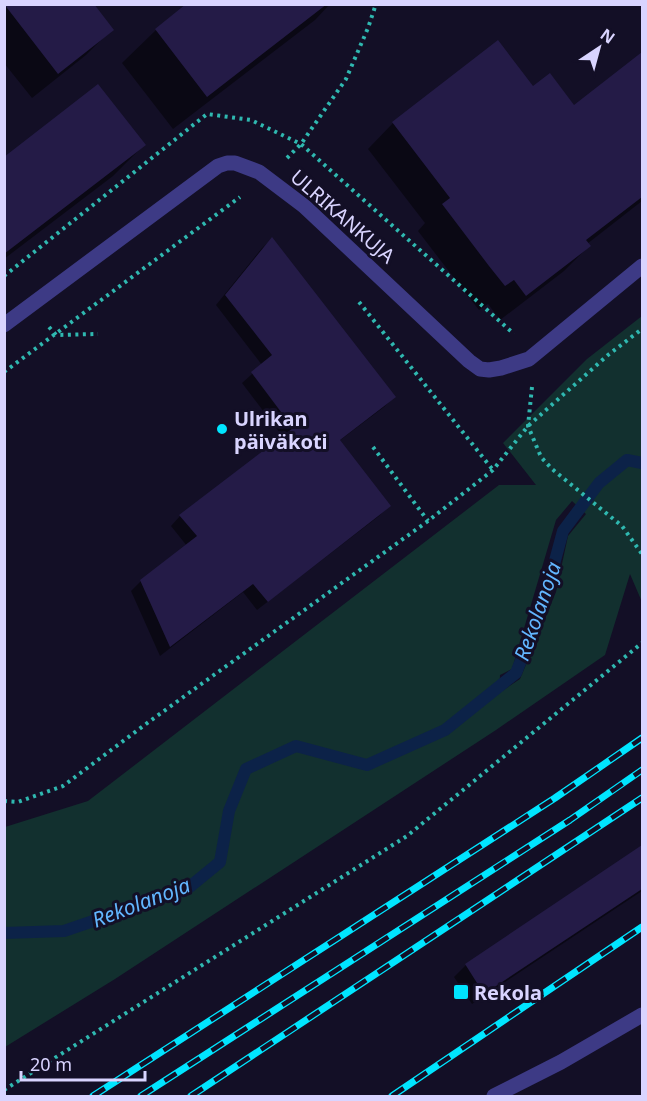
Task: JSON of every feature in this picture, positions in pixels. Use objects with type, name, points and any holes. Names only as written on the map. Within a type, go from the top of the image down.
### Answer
[{"type":"street","name":"ULRIKANKUJA","points":[[4,325],[218,166],[227,163],[242,165],[259,172],[304,206],[480,369],[501,368],[529,359],[642,266]]},
{"type":"street","points":[[494,1096],[561,1062],[642,1015]]},
{"type":"path","points":[[4,372],[268,178],[301,144],[346,79],[376,4]]},
{"type":"path","points":[[4,276],[207,114],[251,120],[301,144],[515,334],[529,359],[533,383],[528,426],[541,457],[552,470],[622,526],[642,554]]},
{"type":"path","points":[[358,300],[493,470]]},
{"type":"path","points":[[4,801],[18,802],[63,786],[428,521],[493,470],[528,426],[642,328]]},
{"type":"path","points":[[373,447],[428,521]]},
{"type":"path","points":[[4,1090],[407,836],[642,643]]},
{"type":"green space","points":[[642,316],[642,602],[630,574],[605,655],[496,730],[115,979],[5,1047],[5,827],[88,801],[499,485],[536,485],[503,443],[587,359]],"holes":[[[572,501],[586,514],[568,536],[556,592],[520,679],[499,693],[500,675],[512,669],[556,520]]]},
{"type":"building","points":[[4,4],[94,4],[114,30],[58,74]]},
{"type":"building","points":[[186,4],[327,4],[207,97],[155,29]]},
{"type":"building","points":[[498,40],[533,86],[550,73],[574,105],[642,52],[642,197],[586,240],[591,246],[526,296],[514,280],[505,286],[489,266],[442,204],[450,198],[392,122]]},
{"type":"building","points":[[98,84],[146,145],[4,254],[4,157]]},
{"type":"building","points":[[272,237],[396,397],[340,440],[391,506],[268,602],[253,584],[170,647],[140,580],[197,536],[179,515],[293,428],[251,372],[272,355],[225,295]]},
{"type":"building","points":[[642,845],[642,889],[484,994],[465,964]]},
{"type":"waterway","name":"Rekolanoja","points":[[4,933],[64,931],[187,889],[220,862],[229,811],[246,769],[296,746],[367,765],[445,730],[516,673],[543,605],[563,531],[599,483],[627,460],[642,463]]},
{"type":"railway","points":[[93,1096],[555,798],[642,738]]},
{"type":"railway","points":[[141,1096],[570,820],[642,770]]},
{"type":"railway","points":[[191,1096],[642,798]]},
{"type":"railway","points":[[392,1096],[642,927]]},
{"type":"place","name":"Ulrikan päiväkoti","points":[[222,429]]},
{"type":"place","name":"Rekola","points":[[461,992]]}]
